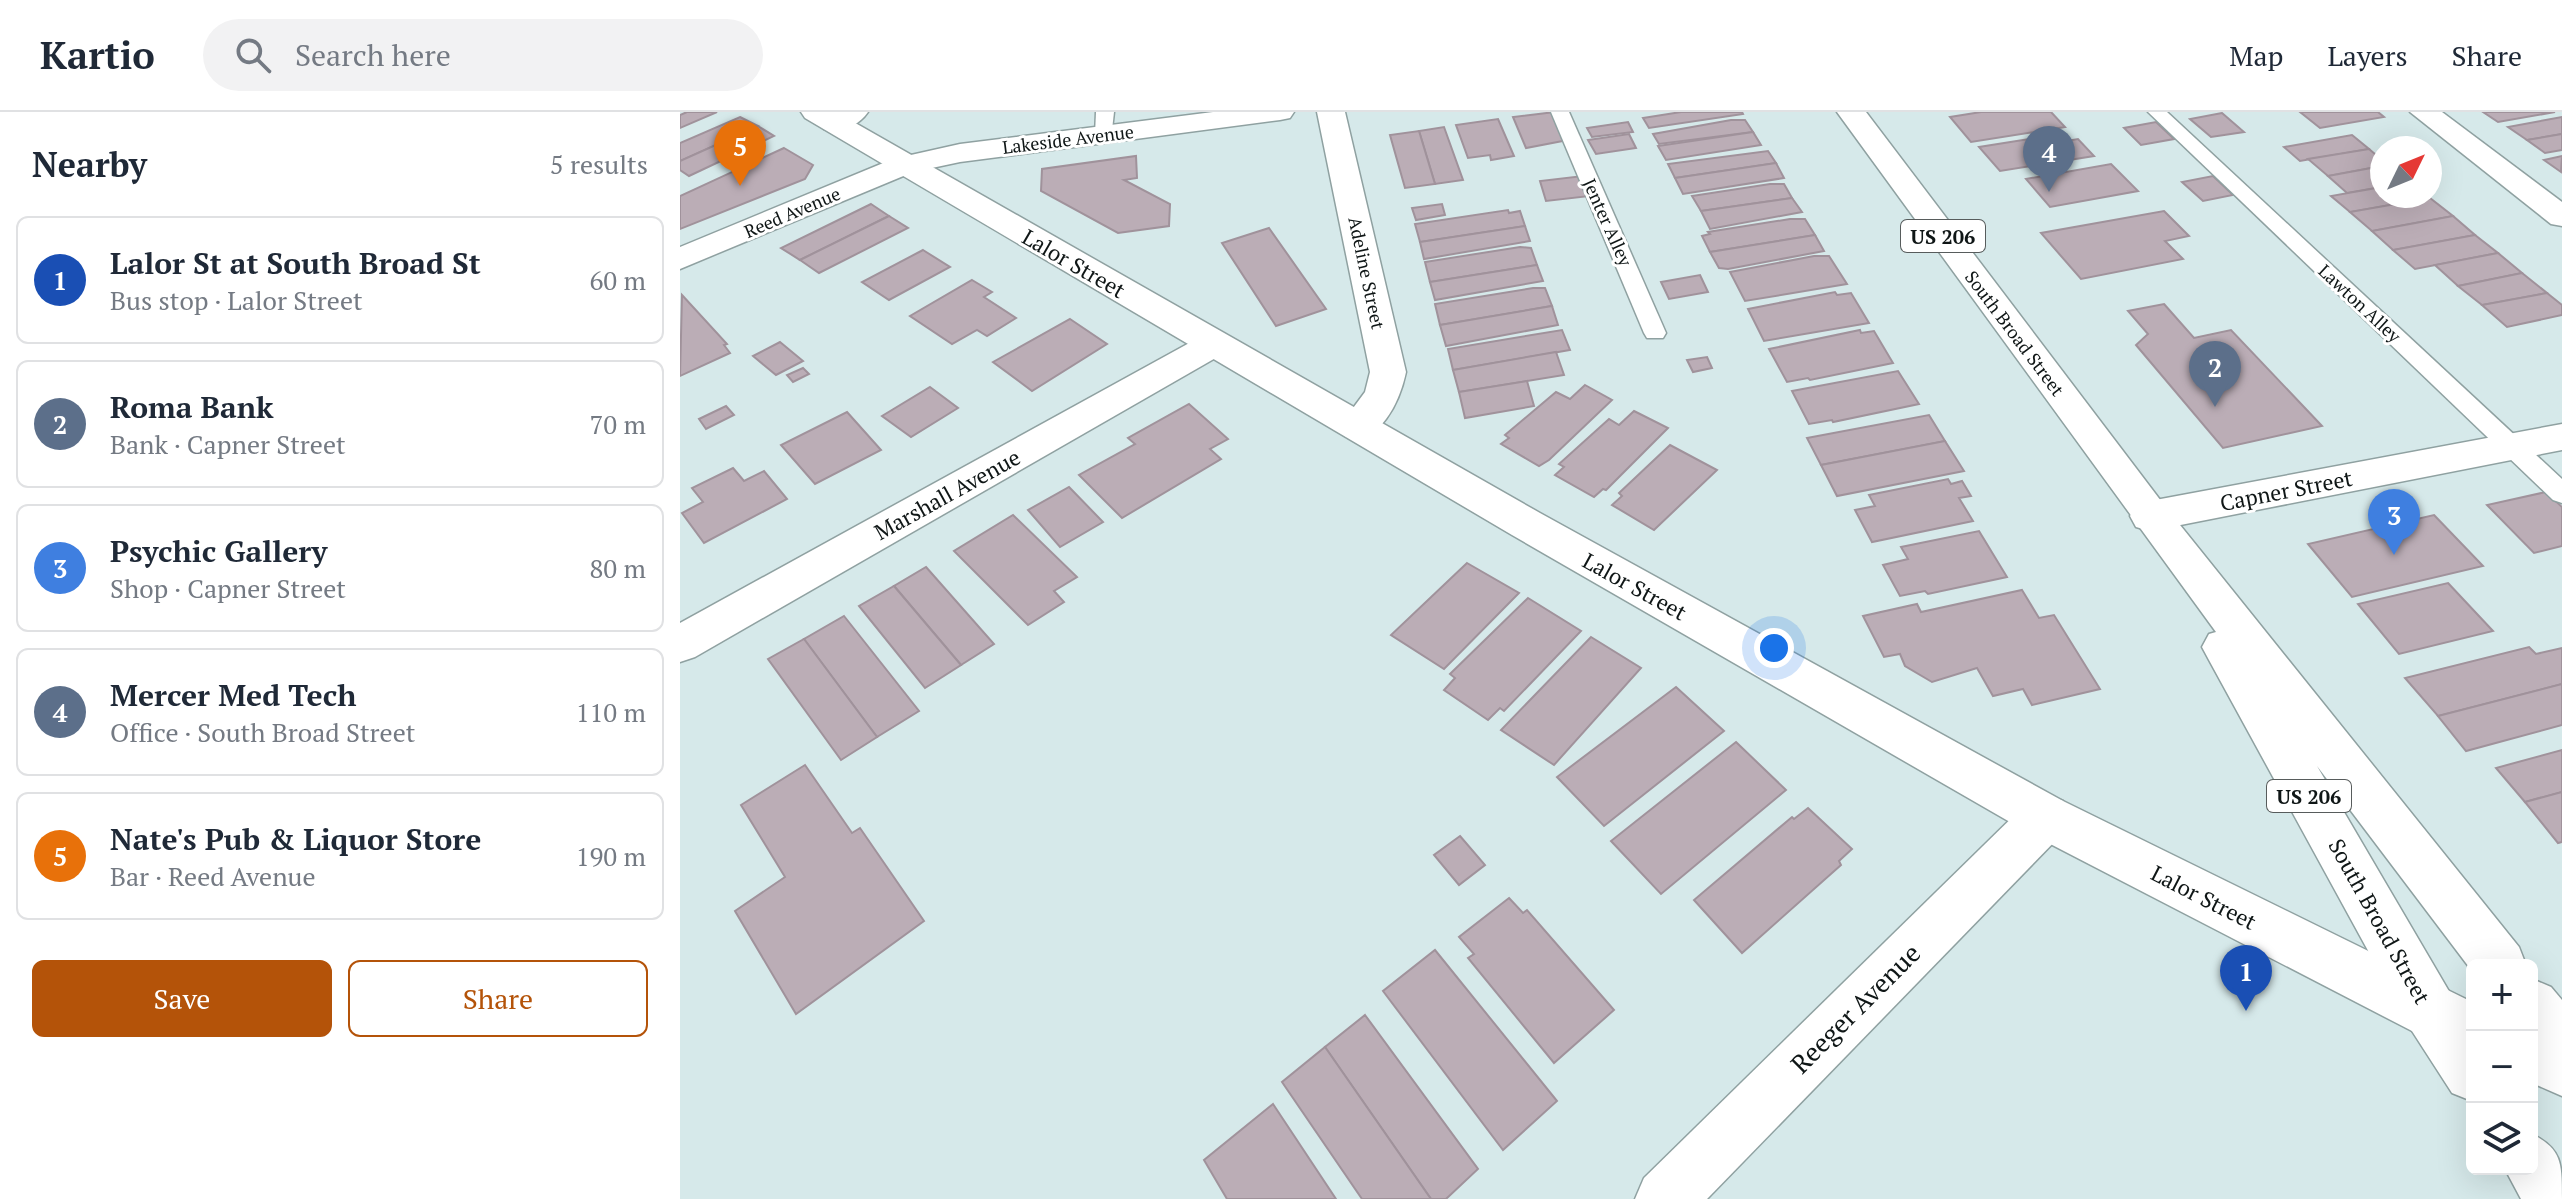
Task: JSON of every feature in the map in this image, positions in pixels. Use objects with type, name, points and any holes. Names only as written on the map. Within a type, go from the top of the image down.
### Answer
[{"type":"main road","name":"Lakeside Avenue","points":[[904,165],[1105,123],[1280,112]]},
{"type":"main road","name":"Adeline Street","points":[[1331,112],[1388,372],[1383,395],[1358,427]]},
{"type":"main road","name":"South Broad Street","points":[[1851,112],[2150,516],[2495,959]]},
{"type":"main road","points":[[2424,112],[2562,217]]},
{"type":"main road","name":"Lalor Street","points":[[834,116],[904,165],[1358,427],[2046,817],[2451,1021]]},
{"type":"main road","name":"Reed Avenue","points":[[680,259],[904,165]]},
{"type":"main road","name":"Marshall Avenue","points":[[680,644],[1214,344]]},
{"type":"main road","name":"Capner Street","points":[[2150,516],[2562,437]]},
{"type":"main road","name":"South Broad Street","points":[[2150,516],[2451,1021],[2466,1058]]},
{"type":"main road","name":"Reeger Avenue","points":[[1665,1199],[2046,817]]},
{"type":"main road","points":[[2538,1014],[2562,1044]]},
{"type":"main road","points":[[2538,1058],[2562,1068]]},
{"type":"main road","points":[[2538,1172],[2556,1199]]},
{"type":"lane","name":"Jenter Alley","points":[[1560,112],[1655,333]]},
{"type":"lane","name":"Lawton Alley","points":[[2157,112],[2562,494]]},
{"type":"building","points":[[687,112],[717,112],[680,128],[680,115]]},
{"type":"building","points":[[1555,112],[1568,140],[1526,148],[1513,117]]},
{"type":"building","points":[[1681,112],[1743,114],[1649,128],[1643,118]]},
{"type":"building","points":[[1981,112],[2051,112],[2065,127],[1971,142],[1950,117]]},
{"type":"building","points":[[2300,112],[2378,112],[2384,117],[2320,128]]},
{"type":"building","points":[[2483,112],[2555,112],[2498,122]]},
{"type":"building","points":[[2222,113],[2244,132],[2211,137],[2190,119]]},
{"type":"building","points":[[740,117],[758,126],[680,161],[680,143]]},
{"type":"building","points":[[2562,117],[2562,134],[2527,140],[2508,127]]},
{"type":"building","points":[[1498,119],[1514,156],[1491,160],[1490,155],[1468,158],[1456,125]]},
{"type":"building","points":[[1745,120],[1753,132],[1659,144],[1653,134]]},
{"type":"building","points":[[1628,122],[1633,132],[1592,137],[1587,128]]},
{"type":"building","points":[[2156,122],[2174,139],[2141,145],[2124,128]]},
{"type":"building","points":[[758,126],[774,136],[689,176],[680,170],[680,161]]},
{"type":"building","points":[[1444,127],[1463,180],[1435,184],[1419,131]]},
{"type":"building","points":[[1419,131],[1435,184],[1405,188],[1390,135]]},
{"type":"building","points":[[1753,132],[1761,145],[1666,160],[1658,146]]},
{"type":"building","points":[[1629,134],[1636,148],[1596,154],[1588,140]]},
{"type":"building","points":[[2562,134],[2562,150],[2545,153],[2527,140]]},
{"type":"building","points":[[2054,135],[2061,142],[2078,139],[2094,156],[2000,171],[1979,147]]},
{"type":"building","points":[[2352,135],[2369,149],[2300,161],[2284,147]]},
{"type":"building","points":[[784,148],[813,165],[805,179],[680,229],[680,196]]},
{"type":"building","points":[[2369,149],[2370,168],[2328,176],[2308,159]]},
{"type":"building","points":[[1768,151],[1776,163],[1675,178],[1668,164]]},
{"type":"building","points":[[1136,156],[1137,178],[1124,180],[1170,204],[1169,226],[1118,233],[1041,191],[1042,169]]},
{"type":"building","points":[[2562,156],[2561,172],[2544,160]]},
{"type":"building","points":[[1776,163],[1784,178],[1683,194],[1675,178]]},
{"type":"building","points":[[2111,164],[2138,191],[2050,207],[2026,179]]},
{"type":"building","points":[[2370,168],[2370,189],[2347,193],[2328,176]]},
{"type":"building","points":[[1583,176],[1590,196],[1546,201],[1540,181]]},
{"type":"building","points":[[2213,176],[2233,195],[2203,201],[2182,182]]},
{"type":"building","points":[[1784,184],[1792,198],[1701,211],[1692,196]]},
{"type":"building","points":[[2370,189],[2370,208],[2373,208],[2350,212],[2331,196]]},
{"type":"building","points":[[1792,198],[1802,212],[1710,229],[1701,211]]},
{"type":"building","points":[[871,204],[889,216],[800,260],[781,248]]},
{"type":"building","points":[[1442,204],[1445,215],[1416,220],[1412,208]]},
{"type":"building","points":[[2442,207],[2453,216],[2372,231],[2350,212],[2373,208]]},
{"type":"building","points":[[1508,210],[1509,213],[1520,211],[1525,226],[1420,242],[1415,224]]},
{"type":"building","points":[[2164,211],[2189,236],[2165,241],[2183,259],[2081,279],[2041,233]]},
{"type":"building","points":[[889,216],[908,228],[819,273],[800,260]]},
{"type":"building","points":[[2453,216],[2475,235],[2393,250],[2372,231]]},
{"type":"building","points":[[1805,219],[1815,235],[1710,252],[1702,236],[1710,234],[1708,232]]},
{"type":"building","points":[[1525,226],[1530,241],[1424,259],[1420,242]]},
{"type":"building","points":[[1269,228],[1326,309],[1276,326],[1222,243]]},
{"type":"building","points":[[1815,235],[1824,251],[1728,269],[1719,268],[1710,252]]},
{"type":"building","points":[[2475,235],[2498,253],[2415,269],[2393,250]]},
{"type":"building","points":[[1520,247],[1531,248],[1537,265],[1430,282],[1425,262]]},
{"type":"building","points":[[923,250],[950,267],[889,300],[862,282]]},
{"type":"building","points":[[2498,253],[2522,273],[2458,286],[2435,265]]},
{"type":"building","points":[[1829,256],[1847,284],[1745,301],[1730,272]]},
{"type":"building","points":[[1537,265],[1543,281],[1435,300],[1430,282]]},
{"type":"building","points":[[2522,273],[2547,293],[2482,305],[2458,286]]},
{"type":"building","points":[[1700,275],[1708,292],[1669,299],[1661,282]]},
{"type":"building","points":[[972,280],[992,292],[984,297],[1016,318],[987,336],[977,330],[952,344],[910,316]]},
{"type":"building","points":[[1545,288],[1552,306],[1440,325],[1435,304]]},
{"type":"building","points":[[1835,292],[1837,295],[1851,293],[1869,323],[1764,341],[1748,309]]},
{"type":"building","points":[[2547,293],[2562,305],[2562,315],[2507,327],[2482,305]]},
{"type":"building","points":[[682,295],[727,344],[724,345],[730,353],[680,376]]},
{"type":"building","points":[[2164,304],[2194,338],[2231,330],[2322,426],[2223,448],[2136,345],[2148,334],[2128,311]]},
{"type":"building","points":[[1552,306],[1558,325],[1446,346],[1440,325]]},
{"type":"building","points":[[1070,319],[1107,344],[1032,391],[993,362]]},
{"type":"building","points":[[1562,330],[1570,350],[1453,370],[1448,349]]},
{"type":"building","points":[[1860,330],[1861,333],[1874,331],[1893,363],[1787,382],[1769,349]]},
{"type":"building","points":[[780,342],[803,361],[776,375],[753,356]]},
{"type":"building","points":[[1556,352],[1564,375],[1459,392],[1453,370]]},
{"type":"building","points":[[1707,357],[1712,368],[1693,372],[1687,360]]},
{"type":"building","points":[[803,368],[809,374],[793,382],[787,375]]},
{"type":"building","points":[[1898,371],[1919,404],[1809,424],[1792,391]]},
{"type":"building","points":[[1527,381],[1534,406],[1465,418],[1459,392]]},
{"type":"building","points":[[1585,385],[1612,400],[1549,460],[1539,466],[1501,444],[1509,438],[1505,435],[1556,392],[1570,399]]},
{"type":"building","points":[[930,387],[958,408],[911,437],[882,416]]},
{"type":"building","points":[[1189,404],[1228,439],[1210,449],[1221,459],[1122,518],[1079,475],[1135,444],[1128,438]]},
{"type":"building","points":[[726,406],[734,415],[706,429],[699,419]]},
{"type":"building","points":[[1634,411],[1668,428],[1606,490],[1594,497],[1555,475],[1564,467],[1559,464],[1609,419],[1619,425]]},
{"type":"building","points":[[847,412],[881,450],[815,484],[781,445]]},
{"type":"building","points":[[1929,415],[1945,441],[1821,465],[1807,438]]},
{"type":"building","points":[[1945,441],[1964,471],[1837,496],[1821,465]]},
{"type":"building","points":[[1670,445],[1717,470],[1654,530],[1612,505],[1622,496],[1619,493]]},
{"type":"building","points":[[733,468],[744,481],[764,471],[787,499],[704,543],[682,513],[703,502],[692,488]]},
{"type":"building","points":[[1948,479],[1951,484],[1962,481],[1971,496],[1959,498],[1973,521],[1872,542],[1855,510],[1875,506],[1869,495]]},
{"type":"building","points":[[1069,487],[1103,522],[1060,547],[1028,510]]},
{"type":"building","points":[[2546,492],[2562,507],[2562,546],[2534,553],[2487,505]]},
{"type":"building","points":[[1013,515],[1077,577],[1054,591],[1064,602],[1028,625],[954,551]]},
{"type":"building","points":[[2434,515],[2483,566],[2352,597],[2308,544]]},
{"type":"building","points":[[1979,531],[2007,577],[1928,594],[1925,591],[1900,596],[1883,565],[1908,559],[1901,547]]},
{"type":"building","points":[[1467,563],[1519,593],[1444,669],[1391,635]]},
{"type":"building","points":[[926,567],[994,644],[961,665],[894,586]]},
{"type":"building","points":[[2448,583],[2493,631],[2399,654],[2358,604]]},
{"type":"building","points":[[894,586],[961,665],[925,688],[859,606]]},
{"type":"building","points":[[2022,590],[2039,618],[2054,615],[2100,689],[2032,705],[2023,689],[1993,696],[1977,668],[1932,682],[1905,666],[1900,654],[1884,657],[1863,616],[1917,604],[1921,612]]},
{"type":"building","points":[[1528,598],[1581,631],[1504,711],[1500,708],[1488,720],[1444,690],[1455,678],[1450,674]]},
{"type":"building","points":[[844,616],[919,711],[877,737],[804,639]]},
{"type":"building","points":[[1591,637],[1641,668],[1554,765],[1501,730]]},
{"type":"building","points":[[804,639],[877,737],[841,760],[768,659]]},
{"type":"building","points":[[2529,647],[2536,654],[2562,648],[2562,684],[2438,716],[2405,678]]},
{"type":"building","points":[[2562,684],[2562,725],[2466,751],[2438,716]]},
{"type":"building","points":[[1676,687],[1724,731],[1604,826],[1557,777]]},
{"type":"building","points":[[1736,742],[1786,790],[1661,894],[1611,841]]},
{"type":"building","points":[[2562,750],[2562,792],[2525,802],[2496,768]]},
{"type":"building","points":[[805,765],[852,833],[860,828],[924,921],[796,1014],[735,911],[785,877],[741,805]]},
{"type":"building","points":[[2562,792],[2562,842],[2558,843],[2525,802]]},
{"type":"building","points":[[1808,808],[1852,849],[1839,861],[1841,865],[1742,953],[1694,900],[1792,817],[1794,819]]},
{"type":"building","points":[[1460,836],[1485,865],[1459,885],[1434,855]]},
{"type":"building","points":[[1509,898],[1523,913],[1527,910],[1614,1010],[1554,1063],[1468,958],[1474,954],[1459,937]]},
{"type":"building","points":[[1435,950],[1557,1101],[1503,1150],[1383,991]]},
{"type":"building","points":[[1365,1015],[1478,1169],[1446,1199],[1431,1199],[1325,1047]]},
{"type":"building","points":[[1325,1047],[1431,1199],[1362,1199],[1282,1082]]},
{"type":"building","points":[[1273,1104],[1336,1199],[1227,1199],[1204,1160]]},
{"type":"place","name":"Nate's Pub & Liquor Store","points":[[740,186]]},
{"type":"place","name":"Mercer Med Tech","points":[[2049,192]]},
{"type":"place","name":"Roma Bank","points":[[2215,407]]},
{"type":"place","name":"Psychic Gallery","points":[[2394,555]]},
{"type":"place","name":"Lalor St at South Broad St","points":[[2246,1011]]}]
